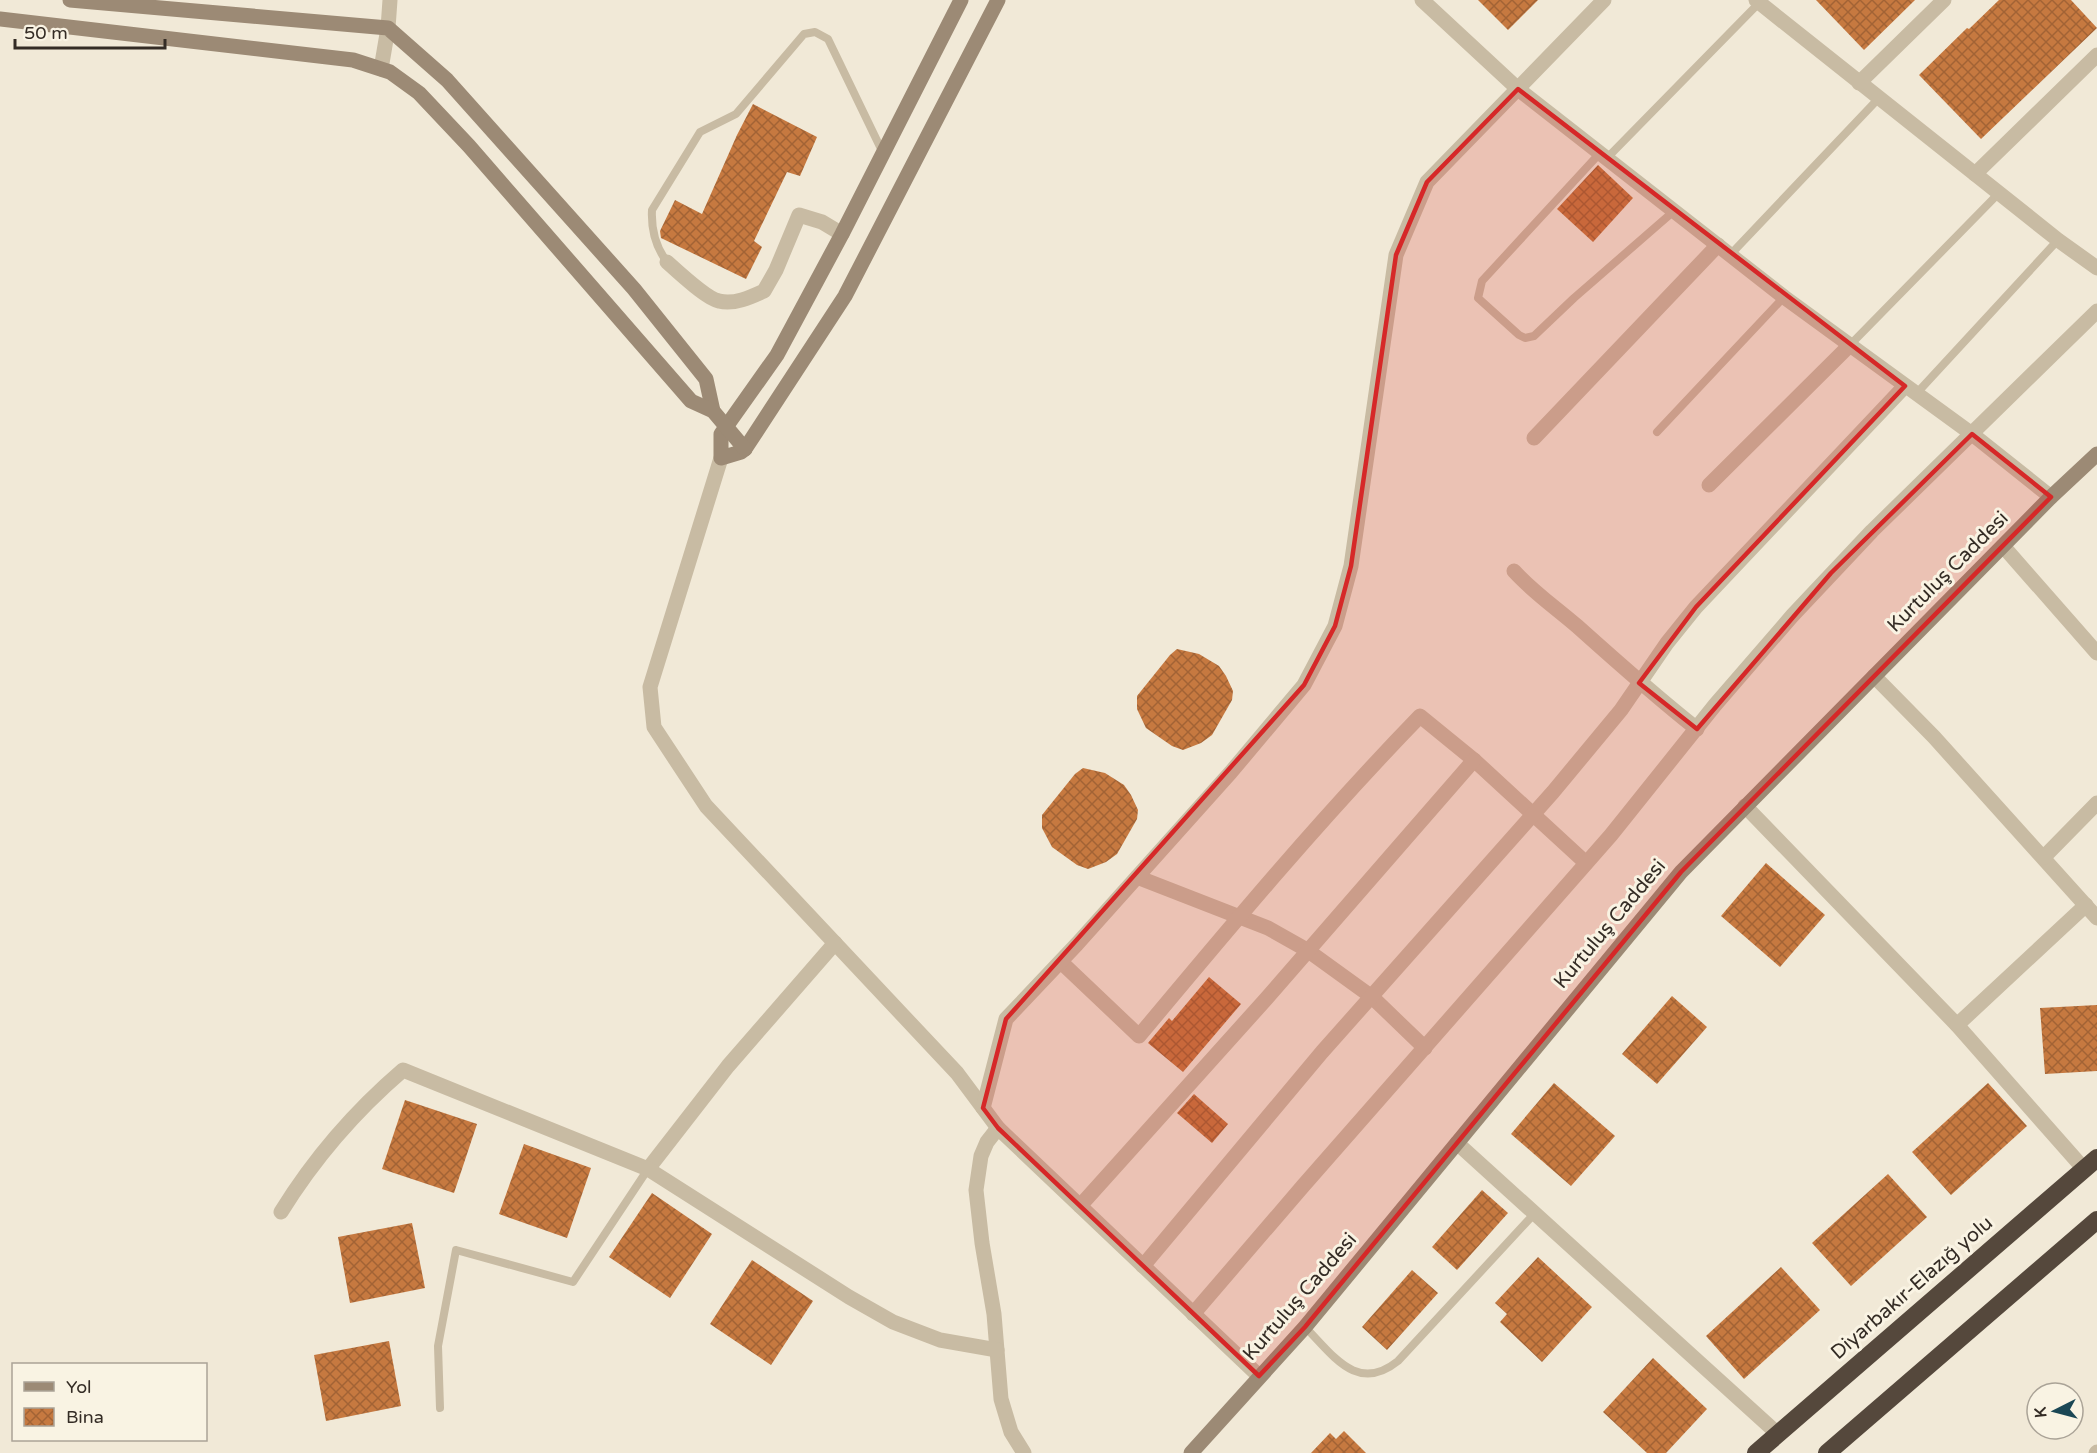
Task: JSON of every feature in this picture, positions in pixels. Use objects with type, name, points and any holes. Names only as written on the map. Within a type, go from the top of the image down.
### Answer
[{"type":"highway","name":"Diyarbakır-Elazığ yolu","points":[[1756,1453],[2090,1164]]},
{"type":"highway","points":[[1827,1453],[2097,1220]]},
{"type":"street","points":[[70,0],[388,28],[447,80],[634,290],[706,379],[713,411]]},
{"type":"street","points":[[381,69],[390,0]]},
{"type":"street","points":[[961,0],[842,234],[777,354],[721,434],[721,458],[650,687],[654,728],[706,806],[957,1073],[998,1128],[1259,1376]]},
{"type":"street","points":[[721,458],[745,449],[845,296],[998,0]]},
{"type":"street","points":[[1422,0],[1518,89],[1784,297],[1972,434],[2051,497]]},
{"type":"street","points":[[983,1108],[1006,1019],[1231,772],[1304,685],[1335,626],[1351,566],[1396,255],[1427,182],[1604,0]]},
{"type":"street","points":[[1859,83],[1944,0]]},
{"type":"street","points":[[1758,2],[1999,194],[2097,268]]},
{"type":"street","points":[[0,19],[353,60],[390,72],[420,93],[470,146],[691,401],[713,411],[745,449]]},
{"type":"street","points":[[1975,174],[2097,56]]},
{"type":"street","points":[[667,261],[680,274],[718,302],[741,300],[764,291],[776,270],[799,215],[822,222],[842,234]]},
{"type":"street","points":[[1534,438],[1724,250]]},
{"type":"street","points":[[1193,1314],[1586,863],[1753,660],[1831,573],[2097,311]]},
{"type":"street","points":[[1709,485],[1850,345]]},
{"type":"street","points":[[1143,1266],[1322,1052],[1534,814],[1621,711],[1667,643],[1696,607],[1910,390]]},
{"type":"street","name":"Kurtuluş Caddesi","points":[[1191,1453],[1305,1327],[1681,872],[2051,497],[2097,454]]},
{"type":"street","points":[[2003,546],[2097,653]]},
{"type":"street","points":[[1514,571],[1529,588],[1696,729]]},
{"type":"street","points":[[1874,676],[1934,737],[2097,918]]},
{"type":"street","points":[[1060,962],[1139,1036],[1238,916],[1366,772],[1420,716],[1474,760],[1586,863]]},
{"type":"street","points":[[1080,1206],[1198,1076],[1474,760]]},
{"type":"street","points":[[2044,857],[2097,803]]},
{"type":"street","points":[[1745,806],[2090,1164]]},
{"type":"street","points":[[1137,877],[1268,928],[1307,950],[1372,997],[1425,1048]]},
{"type":"street","points":[[1957,1024],[2086,905]]},
{"type":"street","points":[[648,1169],[728,1066],[835,943]]},
{"type":"street","points":[[281,1212],[323,1150],[374,1095],[403,1070],[648,1169],[839,1291],[892,1322],[940,1340],[997,1350]]},
{"type":"street","points":[[998,1128],[987,1142],[981,1156],[976,1190],[982,1244],[994,1314],[1001,1399],[1011,1432],[1023,1453]]},
{"type":"street","points":[[1457,1143],[1778,1434]]},
{"type":"lane","points":[[1674,211],[1534,336],[1525,338],[1519,335],[1478,298],[1482,281],[1758,2]]},
{"type":"lane","points":[[667,261],[661,254],[653,236],[652,210],[700,132],[736,114],[804,34],[815,32],[828,39],[883,153]]},
{"type":"lane","points":[[1724,250],[1879,98]]},
{"type":"lane","points":[[1850,345],[1999,194]]},
{"type":"lane","points":[[1910,390],[2058,240]]},
{"type":"lane","points":[[1657,432],[1784,297]]},
{"type":"lane","points":[[440,1408],[438,1346],[456,1250],[573,1282],[648,1169]]},
{"type":"lane","points":[[1305,1327],[1348,1370],[1364,1374],[1382,1372],[1398,1361],[1535,1213]]},
{"type":"highlighted area","points":[[1518,89],[1905,386],[1696,607],[1639,683],[1697,729],[1831,573],[1972,434],[2051,497],[1681,872],[1305,1327],[1259,1376],[998,1128],[983,1108],[1006,1019],[1304,685],[1335,626],[1351,566],[1396,255],[1427,182]]},
{"type":"building","points":[[1478,0],[1538,0],[1508,30]]},
{"type":"building","points":[[1816,0],[1915,0],[1864,50]]},
{"type":"building","points":[[1999,0],[2071,0],[2097,28],[1981,139],[1919,75]]},
{"type":"building","points":[[753,104],[817,137],[800,176],[787,172],[754,241],[762,247],[746,279],[661,238],[660,231],[675,200],[702,214]]},
{"type":"building","points":[[1598,165],[1633,198],[1593,242],[1557,209]]},
{"type":"building","points":[[1177,649],[1199,654],[1219,666],[1233,691],[1232,700],[1212,735],[1201,743],[1183,750],[1172,746],[1146,728],[1137,709],[1137,696]]},
{"type":"building","points":[[1083,768],[1105,773],[1124,785],[1138,810],[1137,819],[1117,854],[1106,862],[1088,869],[1077,865],[1052,847],[1042,828],[1042,815],[1075,774]]},
{"type":"building","points":[[1766,863],[1825,915],[1780,967],[1721,916]]},
{"type":"building","points":[[1209,977],[1241,1004],[1183,1072],[1148,1043],[1169,1018],[1172,1021]]},
{"type":"building","points":[[1672,996],[1707,1027],[1657,1084],[1622,1054]]},
{"type":"building","points":[[2097,1005],[2097,1071],[2045,1074],[2040,1008]]},
{"type":"building","points":[[1554,1083],[1615,1136],[1571,1186],[1511,1134]]},
{"type":"building","points":[[1988,1083],[2027,1126],[1951,1195],[1912,1152]]},
{"type":"building","points":[[1194,1094],[1228,1124],[1212,1143],[1177,1113]]},
{"type":"building","points":[[405,1100],[477,1124],[454,1193],[382,1169]]},
{"type":"building","points":[[524,1144],[591,1168],[567,1238],[499,1214]]},
{"type":"building","points":[[1888,1174],[1927,1217],[1851,1286],[1812,1243]]},
{"type":"building","points":[[1482,1190],[1508,1213],[1457,1270],[1432,1247]]},
{"type":"building","points":[[652,1193],[712,1234],[670,1298],[609,1257]]},
{"type":"building","points":[[412,1223],[425,1288],[350,1303],[338,1237]]},
{"type":"building","points":[[1538,1257],[1592,1307],[1542,1362],[1500,1322],[1507,1314],[1495,1303]]},
{"type":"building","points":[[752,1260],[813,1301],[771,1365],[710,1324]]},
{"type":"building","points":[[1781,1267],[1820,1310],[1744,1379],[1706,1336]]},
{"type":"building","points":[[1412,1270],[1438,1293],[1387,1350],[1362,1327]]},
{"type":"building","points":[[389,1341],[401,1406],[326,1421],[314,1355]]},
{"type":"building","points":[[1653,1358],[1707,1409],[1666,1453],[1647,1453],[1603,1412]]},
{"type":"building","points":[[1344,1431],[1366,1453],[1311,1453],[1330,1433],[1336,1439]]}]
